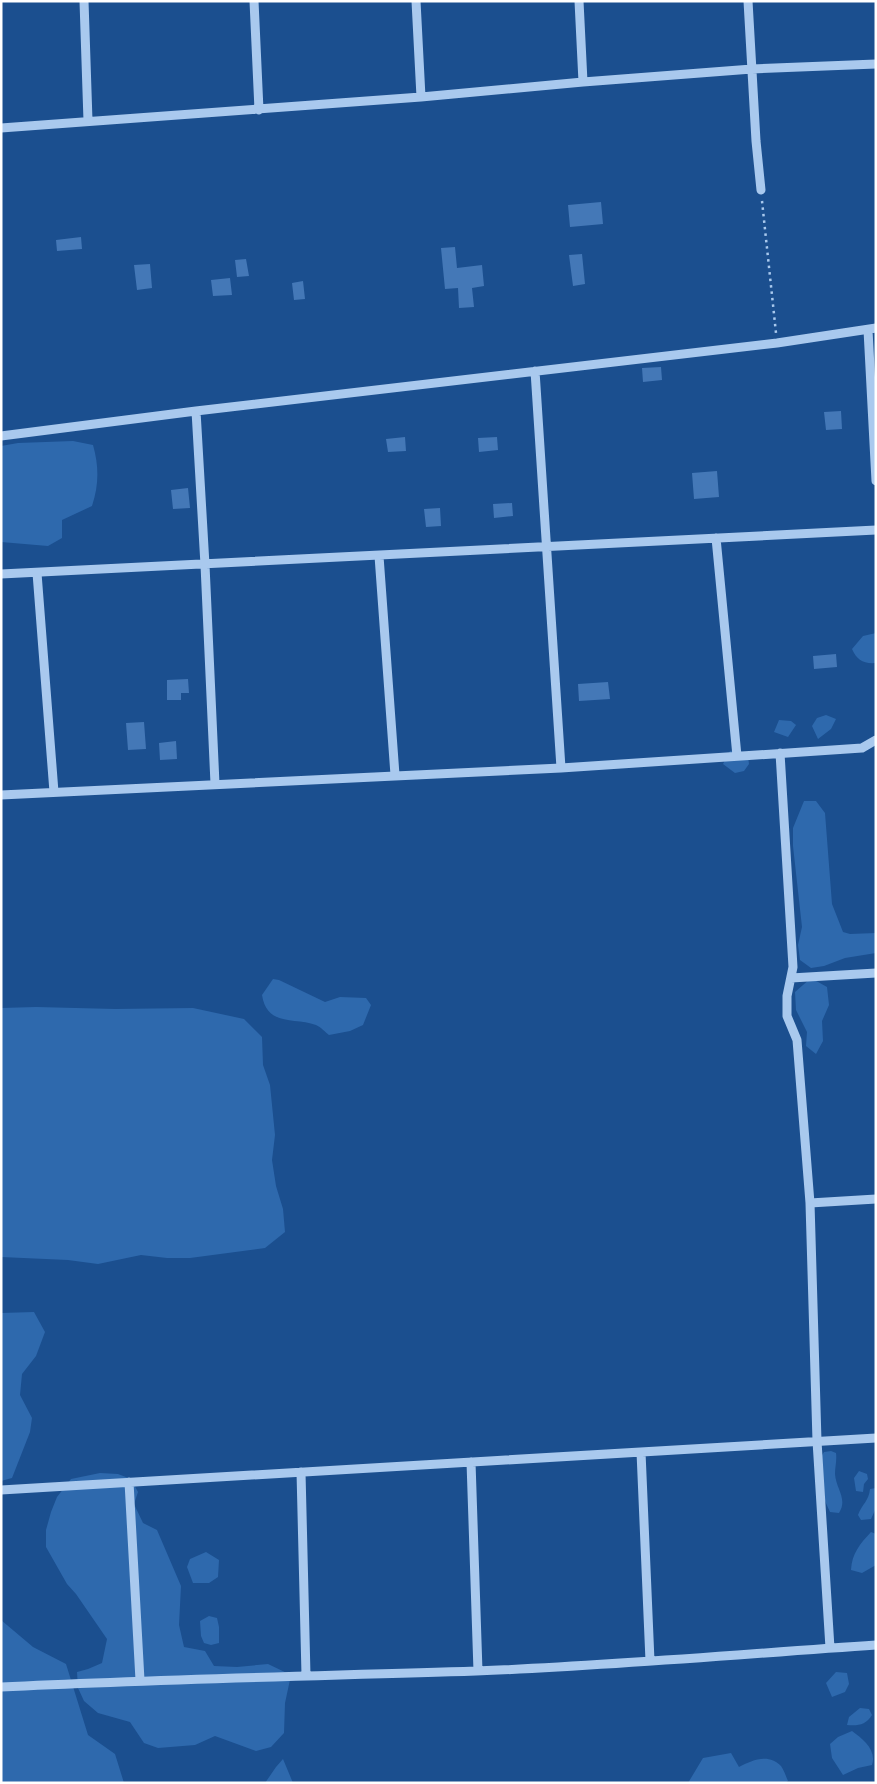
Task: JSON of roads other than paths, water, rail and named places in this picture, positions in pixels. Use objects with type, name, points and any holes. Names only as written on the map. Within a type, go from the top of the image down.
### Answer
[{"type":"street","points":[[84,1],[88,121]]},
{"type":"street","points":[[254,1],[259,110]]},
{"type":"street","points":[[416,1],[421,97]]},
{"type":"street","points":[[579,1],[583,82]]},
{"type":"street","points":[[748,1],[761,190]]},
{"type":"street","points":[[1,128],[259,110],[752,69],[876,64]]},
{"type":"street","points":[[1,436],[196,411],[778,343],[872,329],[876,481]]},
{"type":"street","points":[[535,371],[561,768]]},
{"type":"street","points":[[196,411],[206,565],[215,784]]},
{"type":"street","points":[[1,574],[876,530]]},
{"type":"street","points":[[716,538],[737,756]]},
{"type":"street","points":[[379,556],[395,774]]},
{"type":"street","points":[[37,573],[54,792]]},
{"type":"street","points":[[1,795],[395,774],[561,768],[862,748],[876,740]]},
{"type":"street","points":[[780,753],[793,967],[786,996],[787,1016],[797,1040],[810,1203],[817,1441],[830,1648]]},
{"type":"street","points":[[791,978],[876,973]]},
{"type":"street","points":[[810,1203],[876,1199]]},
{"type":"street","points":[[1,1490],[876,1438]]},
{"type":"street","points":[[641,1452],[650,1661]]},
{"type":"street","points":[[471,1462],[478,1671]]},
{"type":"street","points":[[301,1472],[306,1675]]},
{"type":"street","points":[[129,1482],[140,1680]]},
{"type":"street","points":[[1,1687],[140,1680],[478,1671],[876,1645]]}]
